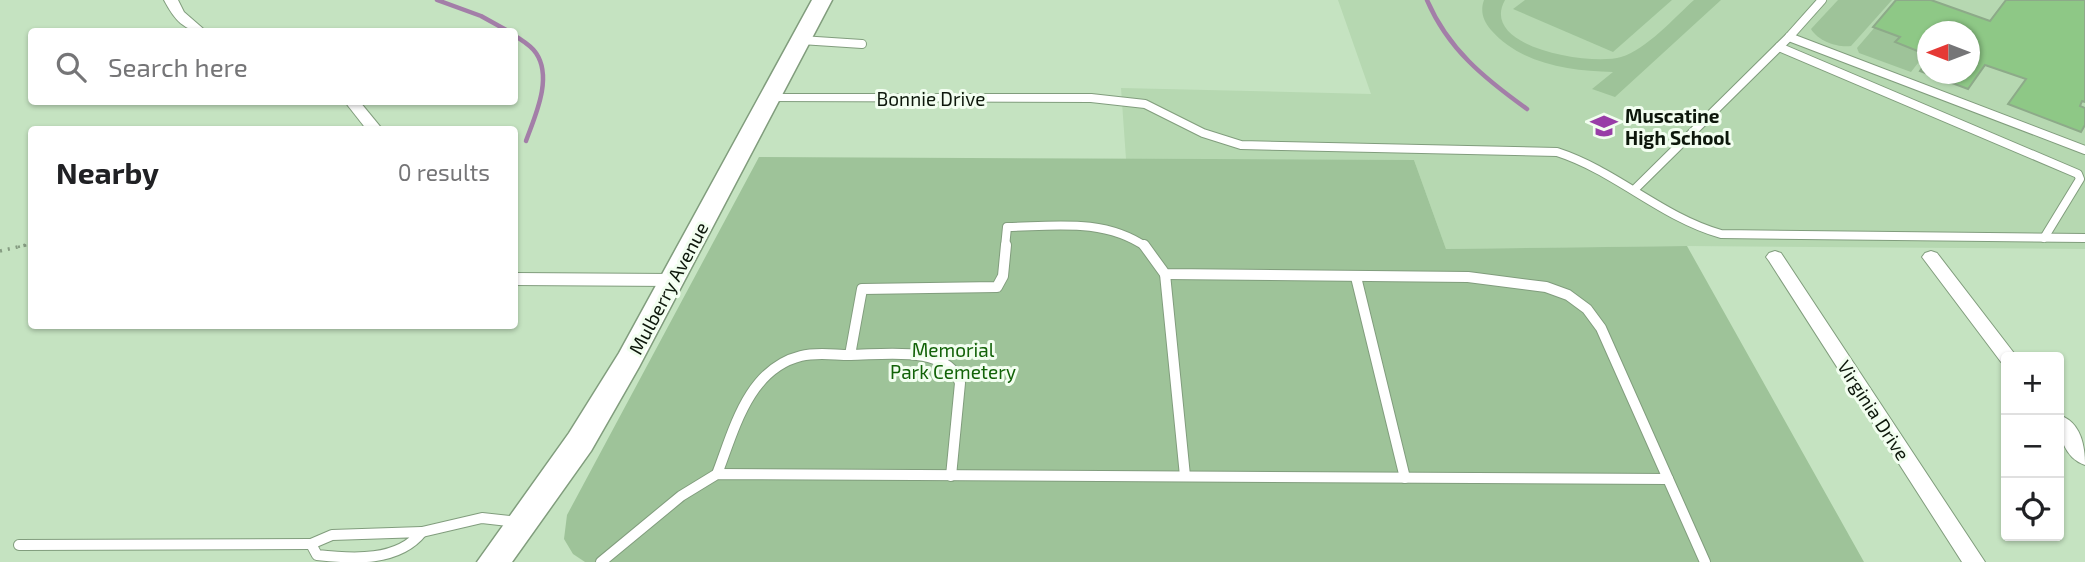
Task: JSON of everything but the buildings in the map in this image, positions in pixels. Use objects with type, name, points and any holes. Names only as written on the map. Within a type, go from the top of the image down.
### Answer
[{"type":"main road","name":"Mulberry Avenue","points":[[493,562],[580,442],[672,280],[822,0]]},
{"type":"street","points":[[172,0],[178,14],[195,28]]},
{"type":"street","name":"Bonnie Drive","points":[[771,98],[1091,98]]},
{"type":"street","points":[[355,105],[373,126]]},
{"type":"street","name":"Virginia Drive","points":[[1775,257],[1974,562]]},
{"type":"street","points":[[1931,257],[2004,352]]},
{"type":"street","points":[[518,279],[672,280]]},
{"type":"street","points":[[2064,430],[2085,457]]},
{"type":"lane","points":[[1634,190],[1789,37],[1822,0]]},
{"type":"lane","points":[[1789,37],[2085,150]]},
{"type":"lane","points":[[801,40],[862,44]]},
{"type":"lane","points":[[1779,47],[2078,174],[2080,179],[2044,238]]},
{"type":"lane","points":[[1091,98],[1133,101],[1212,139],[1241,145],[1557,152],[1590,163],[1694,227],[1721,234],[2085,238]]},
{"type":"lane","points":[[850,355],[862,289],[997,287],[1003,275],[1007,227],[1089,227],[1124,233],[1147,248],[1165,274],[1185,476]]},
{"type":"lane","points":[[1165,274],[1468,277],[1546,288],[1568,295],[1587,309],[1601,328],[1705,562]]},
{"type":"lane","points":[[1356,276],[1405,478]]},
{"type":"lane","points":[[717,474],[753,387],[768,371],[786,360],[803,355],[850,355],[925,357],[940,360],[955,369],[960,383],[951,475]]},
{"type":"lane","points":[[601,562],[681,496],[717,474],[1668,479]]},
{"type":"lane","points":[[19,545],[311,544],[332,535],[422,532],[482,518],[523,522]]},
{"type":"lane","points":[[311,544],[317,555],[376,558],[397,553],[412,545],[422,532]]},
{"type":"path","points":[[0,250],[28,245]]},
{"type":"shaded area","name":"Muscatine High School","points":[[1338,0],[2085,0],[2085,249],[1687,246],[1446,249],[1414,160],[1126,159],[1121,88],[1371,94]]},
{"type":"green space","points":[[1484,0],[1505,0],[1501,17],[1508,30],[1522,42],[1564,56],[1607,59],[1621,57],[1640,48],[1694,0],[1721,0],[1615,97],[1592,89],[1613,72],[1580,70],[1547,63],[1531,58],[1503,42],[1484,19]]},
{"type":"green space","points":[[1525,0],[1672,0],[1613,52],[1513,9]]},
{"type":"green space","points":[[1838,0],[1892,0],[1851,46],[1846,46],[1823,40],[1811,29]]},
{"type":"green space","points":[[1875,27],[1900,37],[1895,42],[1917,51],[1917,64],[1911,72],[1859,53],[1857,48]]},
{"type":"green space","name":"Memorial Park Cemetery","points":[[759,157],[1414,160],[1446,249],[1687,246],[1864,562],[585,562],[573,554],[564,539],[567,515]]},
{"type":"waterway","points":[[437,0],[481,16],[503,28]]},
{"type":"waterway","points":[[1427,0],[1445,33],[1457,48],[1482,74],[1527,109]]},
{"type":"waterway","points":[[518,38],[534,50],[543,74],[538,109],[526,141]]},
{"type":"place","name":"Muscatine High School","points":[[1604,126]]}]
